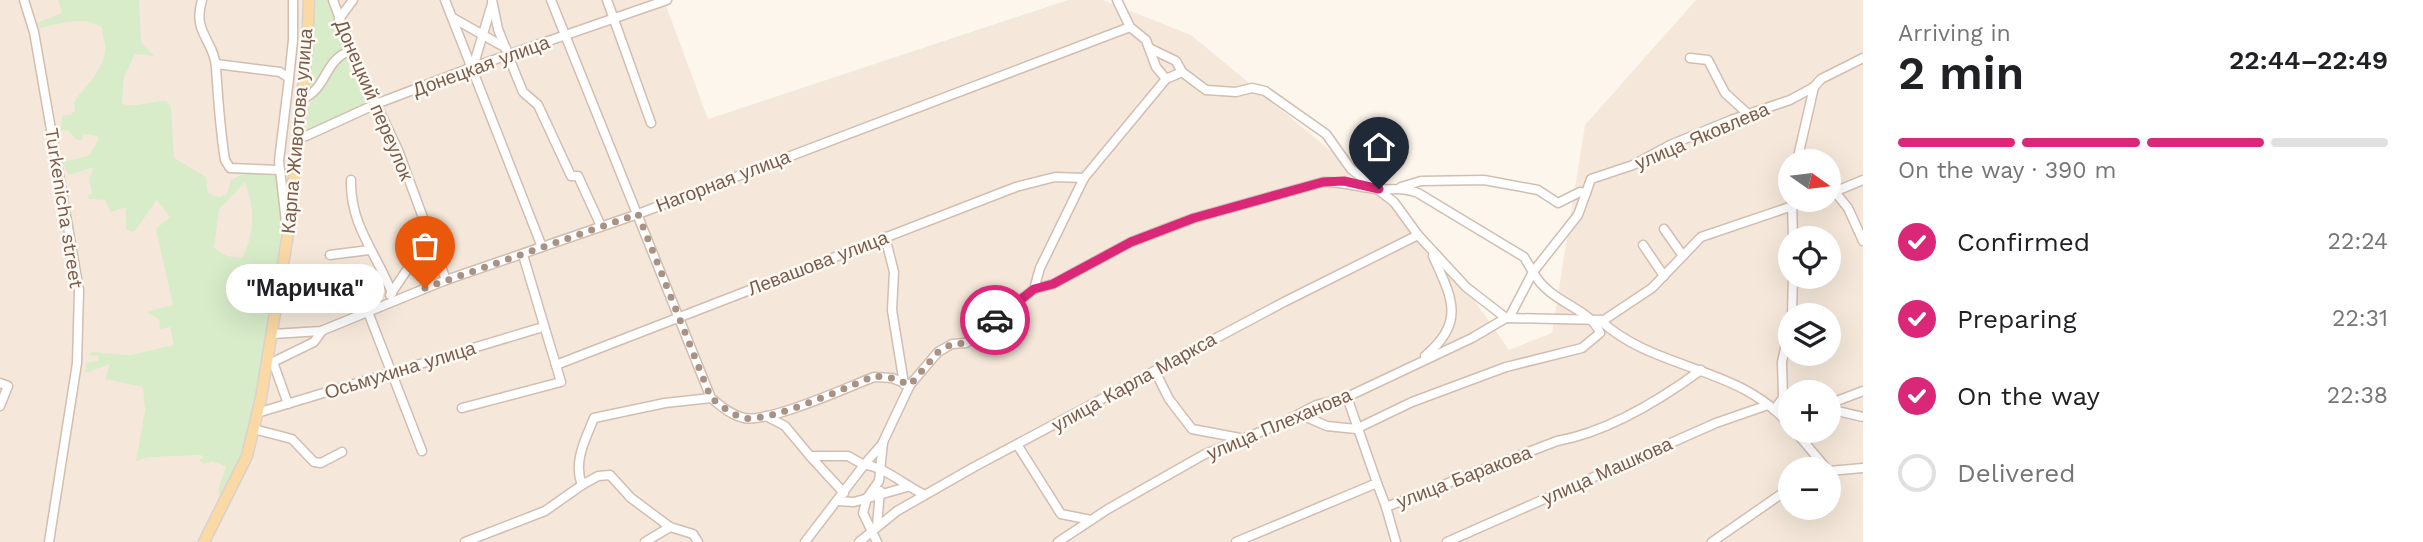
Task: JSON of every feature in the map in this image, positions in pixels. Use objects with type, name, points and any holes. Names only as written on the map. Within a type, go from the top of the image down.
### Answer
[{"type":"main road","name":"Карпа Животова улица","points":[[204,542],[247,456],[270,364],[299,136],[309,0]]},
{"type":"street","name":"Turkenicha street","points":[[24,0],[34,32],[79,290],[77,363],[49,542]]},
{"type":"street","points":[[202,0],[198,18],[201,32],[216,64],[215,97],[225,160],[230,168],[237,170],[280,170]]},
{"type":"street","points":[[288,234],[280,170],[293,40],[293,0]]},
{"type":"street","name":"Донецкий переулок","points":[[332,0],[351,51],[398,150],[446,279]]},
{"type":"street","points":[[339,19],[354,0]]},
{"type":"street","points":[[445,0],[542,247]]},
{"type":"street","points":[[551,0],[711,398],[731,413],[746,418],[766,416],[874,376],[892,378],[907,384]]},
{"type":"street","points":[[607,0],[651,123]]},
{"type":"street","name":"Донецкая улица","points":[[299,136],[331,126],[376,104],[507,51],[566,36],[667,0]]},
{"type":"street","points":[[1117,0],[1130,27],[1146,40],[1156,67],[1166,79]]},
{"type":"street","points":[[473,67],[492,1]]},
{"type":"street","points":[[492,1],[498,29],[523,92],[538,105],[571,176],[578,176],[601,226]]},
{"type":"street","points":[[453,18],[507,51]]},
{"type":"street","points":[[470,28],[487,20]]},
{"type":"street","name":"Нагорная улица","points":[[273,334],[322,331],[446,279],[638,214],[1130,27]]},
{"type":"street","points":[[1149,48],[1176,61],[1182,72],[1206,90],[1236,92],[1252,88],[1265,91],[1326,134],[1351,169],[1394,202],[1418,235],[1466,286],[1507,318],[1599,322],[1622,311],[1664,276],[1701,237],[1742,226],[1778,209]]},
{"type":"street","points":[[302,99],[316,94],[338,56],[351,51]]},
{"type":"street","points":[[1690,58],[1708,60],[1724,93],[1748,114]]},
{"type":"street","name":"улица Яковлева","points":[[1507,318],[1533,272],[1578,215],[1591,179],[1633,166],[1670,145],[1790,100],[1814,87],[1821,79],[1863,58]]},
{"type":"street","points":[[216,64],[280,72],[289,78]]},
{"type":"street","points":[[1034,289],[1040,268],[1084,178],[1166,79],[1182,72]]},
{"type":"street","points":[[1800,149],[1814,87]]},
{"type":"street","name":"Левашова улица","points":[[556,365],[1016,187],[1055,177],[1084,178]]},
{"type":"street","points":[[351,180],[353,216],[369,250],[379,261],[392,293]]},
{"type":"street","points":[[805,542],[883,442],[907,384],[938,352],[952,344],[967,343],[1034,289],[1053,284],[1131,242],[1194,218],[1323,182],[1344,181],[1379,189],[1401,187],[1421,181],[1483,180],[1538,190],[1558,203],[1580,192],[1586,193]]},
{"type":"street","points":[[1841,189],[1863,180]]},
{"type":"street","points":[[1401,187],[1524,257],[1540,286],[1553,297],[1599,322],[1629,343],[1741,386],[1778,413]]},
{"type":"street","points":[[1841,201],[1848,208],[1863,241]]},
{"type":"street","points":[[1664,229],[1683,256]]},
{"type":"street","name":"улица Карла Маркса","points":[[859,542],[873,528],[925,495],[1155,371],[1418,235]]},
{"type":"street","points":[[383,306],[429,237]]},
{"type":"street","points":[[885,237],[894,272],[892,310],[907,384]]},
{"type":"street","points":[[1643,245],[1664,276]]},
{"type":"street","points":[[330,255],[369,250]]},
{"type":"street","points":[[1418,362],[1446,334],[1452,319],[1449,291],[1431,250]]},
{"type":"street","points":[[462,408],[561,382],[523,255]]},
{"type":"street","points":[[368,312],[422,451]]},
{"type":"street","name":"улица Плеханова","points":[[1058,542],[1205,454],[1316,405],[1347,397],[1472,338],[1507,318]]},
{"type":"street","points":[[1299,414],[1327,426],[1356,429],[1412,402],[1506,367],[1582,348],[1600,332],[1599,322]]},
{"type":"street","name":"Осьмухина улица","points":[[257,413],[543,327]]},
{"type":"street","points":[[288,404],[270,364],[314,342],[322,331]]},
{"type":"street","points":[[1773,407],[1783,398],[1782,366]]},
{"type":"street","name":"улица Баракова","points":[[1237,542],[1377,482],[1386,506],[1557,441],[1585,436],[1673,390],[1701,370]]},
{"type":"street","points":[[1155,371],[1170,399],[1192,429],[1243,439]]},
{"type":"street","points":[[0,383],[8,386],[0,406]]},
{"type":"street","points":[[1841,401],[1863,391]]},
{"type":"street","points":[[1347,397],[1356,429],[1377,482]]},
{"type":"street","points":[[582,485],[576,471],[594,418],[665,402],[711,398]]},
{"type":"street","name":"улица Машкова","points":[[1447,542],[1716,423],[1778,406]]},
{"type":"street","points":[[1841,411],[1863,417]]},
{"type":"street","points":[[766,416],[785,426],[845,491],[873,528],[877,542]]},
{"type":"street","points":[[254,429],[292,439],[314,462],[321,463],[342,452]]},
{"type":"street","points":[[863,513],[867,498],[879,481],[883,442]]},
{"type":"street","points":[[1805,443],[1818,457]]},
{"type":"street","points":[[1018,446],[1061,514],[1091,520]]},
{"type":"street","points":[[810,456],[848,456],[864,465],[882,469],[907,487],[925,495]]},
{"type":"street","points":[[1841,469],[1863,468]]},
{"type":"street","points":[[465,542],[545,511],[598,476],[610,475],[631,498],[670,527],[693,534],[698,542]]},
{"type":"street","points":[[873,528],[881,494],[879,481]]},
{"type":"street","points":[[837,502],[854,502],[907,487]]},
{"type":"street","points":[[1712,542],[1778,496]]},
{"type":"street","points":[[1386,506],[1396,542]]},
{"type":"street","points":[[645,542],[670,527]]},
{"type":"shaded area","points":[[0,0],[664,0],[708,119],[1068,0],[1103,0],[1191,35],[1394,203],[1470,294],[1509,350],[1552,333],[1585,125],[1696,0],[1863,0],[1863,542],[0,542]]},
{"type":"green space","points":[[58,0],[139,0],[141,42],[154,56],[135,54],[124,77],[122,104],[166,101],[171,106],[174,158],[206,177],[208,193],[219,197],[227,194],[231,180],[247,172],[275,173],[278,179],[285,228],[275,293],[270,293],[268,306],[273,307],[265,356],[249,429],[232,475],[220,497],[218,489],[226,467],[213,461],[204,464],[199,460],[204,457],[201,455],[149,457],[136,461],[145,410],[143,387],[105,379],[110,364],[85,373],[86,363],[98,361],[99,356],[89,355],[91,352],[131,355],[174,345],[170,327],[160,329],[159,319],[147,312],[173,305],[156,229],[170,217],[157,200],[134,232],[126,230],[126,207],[111,212],[105,200],[89,199],[88,196],[92,193],[89,178],[94,167],[69,175],[62,162],[88,156],[98,141],[98,136],[83,134],[82,140],[77,140],[69,131],[60,130],[63,115],[70,115],[75,111],[74,102],[99,69],[105,45],[102,28],[95,24],[80,21],[40,28],[37,23],[62,13]],"holes":[[[245,182],[252,220],[246,249],[242,258],[227,256],[214,248],[219,209]]]},
{"type":"green space","points":[[314,0],[330,0],[349,50],[338,53],[321,82],[308,92]]},
{"type":"green space","points":[[350,56],[349,70],[358,73],[369,99],[348,115],[307,131],[307,109],[333,67]]},
{"type":"way so far","points":[[425,288],[638,214],[711,398],[731,413],[746,418],[766,416],[874,376],[892,378],[910,385],[938,352],[952,344],[967,343],[995,320]]},
{"type":"place","name":"\"Маричка\"","points":[[425,288]]},
{"type":"route","points":[[995,320],[1034,289],[1053,284],[1131,242],[1194,218],[1323,182],[1344,181],[1379,189]]}]
